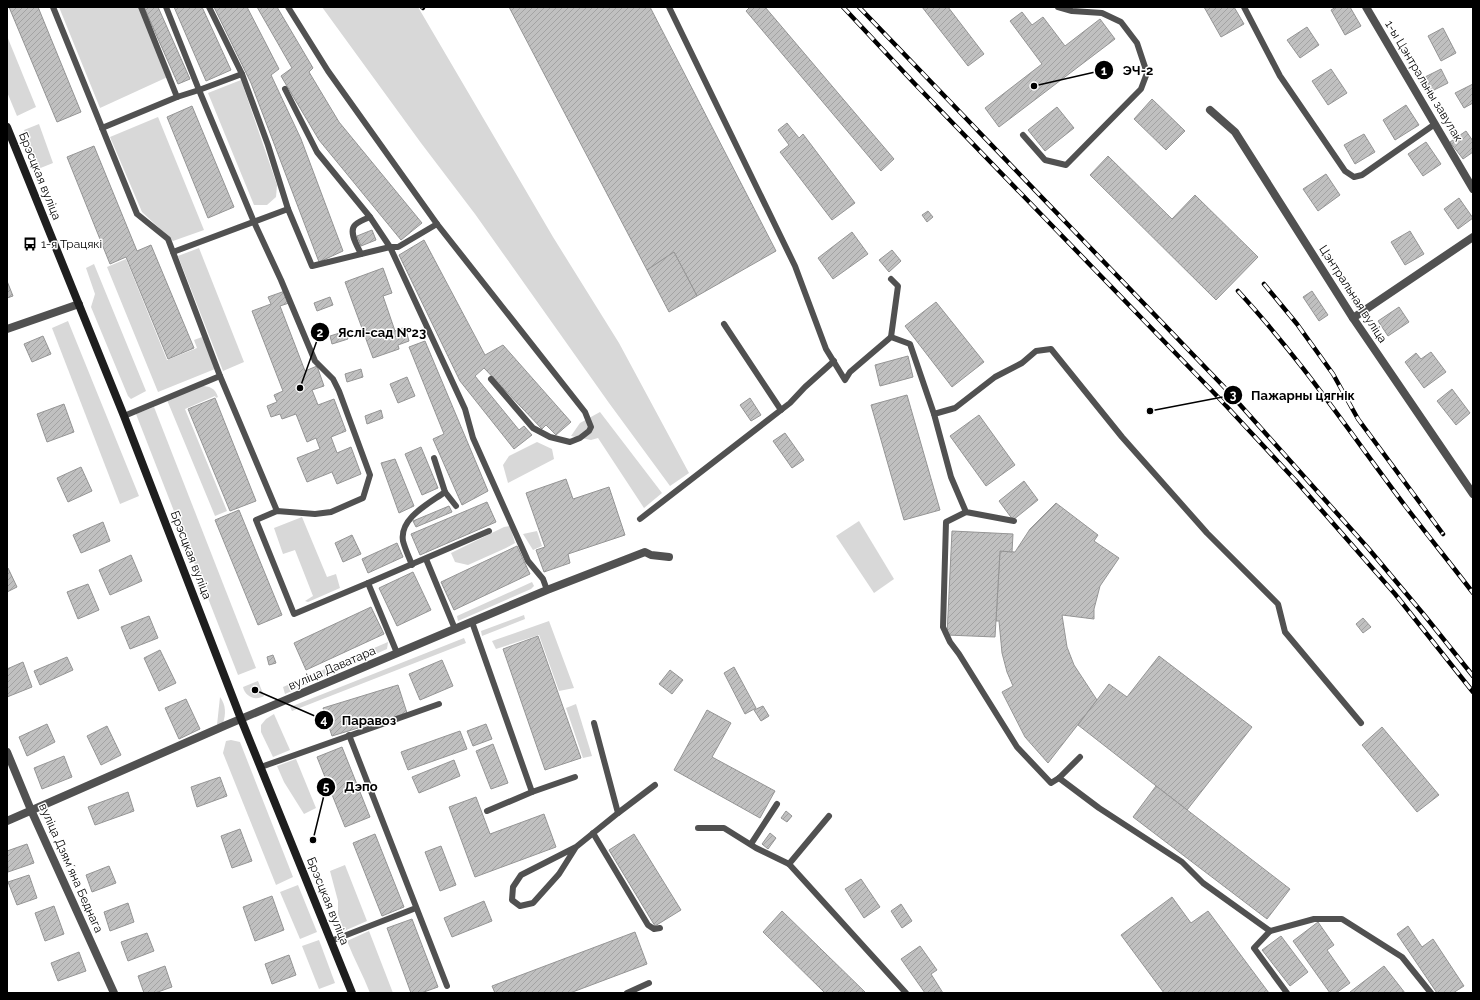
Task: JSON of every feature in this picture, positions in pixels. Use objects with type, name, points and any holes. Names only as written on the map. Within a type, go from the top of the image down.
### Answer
[{"type":"main road","name":"Брэсцкая вуліца","points":[[7,126],[124,416],[241,719],[352,993]]},
{"type":"street","name":"1-ы Цэнтральны завулак","points":[[1366,7],[1473,189]]},
{"type":"street","name":"Цэнтральная вуліца","points":[[1210,110],[1235,132],[1353,318],[1473,494]]},
{"type":"street","points":[[1353,318],[1473,236]]},
{"type":"street","points":[[7,329],[79,304]]},
{"type":"street","name":"вуліца Даватара","points":[[7,821],[241,719],[547,590],[645,552],[651,555],[669,557]]},
{"type":"street","name":"вуліца Дзямʼяна Беднага","points":[[7,752],[31,810],[114,993]]},
{"type":"lane","points":[[53,7],[137,214],[168,239],[220,376],[277,511]]},
{"type":"lane","points":[[141,7],[177,97]]},
{"type":"lane","points":[[166,7],[254,222],[281,280],[315,361],[333,379],[339,390],[370,475],[363,498],[331,512],[315,514],[277,511],[256,520],[294,614],[489,531]]},
{"type":"lane","points":[[209,7],[242,74],[268,145],[288,209],[312,266],[390,247],[398,247],[438,224]]},
{"type":"lane","points":[[288,7],[328,71],[438,224],[585,412],[590,427],[589,431],[580,438],[570,442],[550,437],[533,428],[490,379]]},
{"type":"lane","points":[[669,7],[794,266],[826,349],[846,380],[850,372],[891,337],[898,286],[891,279]]},
{"type":"lane","points":[[1023,135],[1045,160],[1066,165],[1141,89],[1147,73],[1137,43],[1121,22],[1102,13],[1058,7]]},
{"type":"lane","points":[[1244,7],[1280,76],[1346,171],[1354,177],[1362,175],[1435,124]]},
{"type":"lane","points":[[102,128],[177,97],[242,74]]},
{"type":"lane","points":[[285,90],[317,152],[370,217],[390,247],[465,409],[473,438],[528,561],[543,579],[547,590]]},
{"type":"lane","points":[[173,252],[288,209]]},
{"type":"lane","points":[[361,254],[352,233],[355,225],[370,217]]},
{"type":"lane","points":[[724,324],[781,410]]},
{"type":"lane","points":[[891,337],[910,344],[934,414],[951,477],[966,512]]},
{"type":"lane","points":[[934,414],[955,408],[995,377],[1022,363],[1036,351],[1051,349],[1122,437],[1197,522],[1278,604],[1285,632],[1361,723]]},
{"type":"lane","points":[[640,519],[797,397],[805,387],[834,361]]},
{"type":"lane","points":[[124,416],[220,376]]},
{"type":"lane","points":[[434,458],[445,492],[456,506]]},
{"type":"lane","points":[[412,565],[403,540],[409,521],[415,512],[445,492]]},
{"type":"lane","points":[[1014,521],[966,512],[946,522],[943,627],[950,642],[1017,747],[1051,783],[1059,778],[1080,757]]},
{"type":"lane","points":[[426,559],[455,629]]},
{"type":"lane","points":[[368,583],[397,653]]},
{"type":"lane","points":[[472,622],[532,792]]},
{"type":"lane","points":[[261,767],[439,704]]},
{"type":"lane","points":[[594,723],[618,813]]},
{"type":"lane","points":[[349,736],[447,986]]},
{"type":"lane","points":[[487,811],[532,792],[575,777]]},
{"type":"lane","points":[[1059,778],[1099,808],[1182,862],[1203,883],[1270,931]]},
{"type":"lane","points":[[576,847],[559,874],[533,903],[520,906],[512,900],[513,887],[521,875],[576,847],[655,785]]},
{"type":"lane","points":[[751,844],[777,804]]},
{"type":"lane","points":[[789,864],[829,816]]},
{"type":"lane","points":[[698,828],[724,828],[789,864],[906,993]]},
{"type":"lane","points":[[593,834],[648,925],[654,929],[660,928]]},
{"type":"lane","points":[[331,942],[416,908]]},
{"type":"lane","points":[[1287,993],[1254,948],[1270,931],[1314,919],[1342,919],[1402,957],[1430,993]]},
{"type":"lane","points":[[627,993],[649,983]]},
{"type":"shaded area","points":[[59,7],[143,7],[172,75],[100,108]]},
{"type":"shaded area","points":[[322,7],[418,7],[553,237],[619,343],[689,473],[670,486],[609,403],[475,214],[421,143]]},
{"type":"shaded area","points":[[7,36],[36,107],[17,116],[7,92]]},
{"type":"shaded area","points":[[241,80],[277,185],[276,197],[267,205],[254,205],[208,93]]},
{"type":"shaded area","points":[[158,117],[204,230],[173,241],[142,212],[110,137]]},
{"type":"shaded area","points":[[39,124],[53,163],[38,169],[24,130]]},
{"type":"shaded area","points":[[199,248],[244,362],[223,371],[178,256]]},
{"type":"shaded area","points":[[126,259],[167,360],[197,348],[194,340],[202,337],[215,369],[158,392],[107,267]]},
{"type":"shaded area","points":[[94,264],[146,391],[131,399],[128,396],[91,307],[95,294],[86,268]]},
{"type":"shaded area","points":[[68,321],[139,496],[120,504],[52,328]]},
{"type":"shaded area","points":[[200,386],[212,388],[218,397],[216,398],[215,396],[185,409],[227,511],[215,516],[167,400]]},
{"type":"shaded area","points":[[154,407],[256,668],[238,675],[136,414]]},
{"type":"shaded area","points":[[600,412],[662,493],[644,508],[598,438],[591,440],[571,436],[580,423]]},
{"type":"shaded area","points":[[537,442],[552,449],[554,459],[508,483],[503,465],[509,456]]},
{"type":"shaded area","points":[[302,517],[327,577],[336,574],[340,588],[308,602],[305,601],[313,596],[295,550],[283,554],[274,528]]},
{"type":"shaded area","points":[[859,521],[894,579],[874,593],[836,536]]},
{"type":"shaded area","points":[[510,526],[515,543],[468,565],[455,562],[451,553],[504,527]]},
{"type":"shaded area","points":[[537,531],[542,546],[533,550],[523,534]]},
{"type":"shaded area","points":[[532,582],[534,586],[531,589],[458,621],[457,616]]},
{"type":"shaded area","points":[[524,615],[525,619],[482,636],[481,631]]},
{"type":"shaded area","points":[[549,621],[574,688],[559,691],[539,635],[496,649],[492,641]]},
{"type":"shaded area","points":[[464,638],[466,643],[292,711],[290,707]]},
{"type":"shaded area","points":[[388,642],[387,649],[285,694],[283,687]]},
{"type":"shaded area","points":[[258,681],[264,696],[254,698],[248,696],[243,687]]},
{"type":"shaded area","points":[[220,697],[224,706],[225,716],[223,723],[217,725]]},
{"type":"shaded area","points":[[576,704],[592,756],[583,758],[566,708]]},
{"type":"shaded area","points":[[274,714],[290,750],[273,757],[261,732],[261,725],[266,719]]},
{"type":"shaded area","points":[[231,740],[240,742],[293,877],[276,885],[223,753],[226,741]]},
{"type":"shaded area","points":[[296,759],[316,808],[304,814],[284,782],[277,766]]},
{"type":"shaded area","points":[[345,865],[367,921],[344,931],[338,914],[338,901],[330,871]]},
{"type":"shaded area","points":[[298,885],[317,932],[300,939],[280,892]]},
{"type":"shaded area","points":[[369,931],[393,993],[370,993],[347,941]]},
{"type":"shaded area","points":[[319,940],[335,983],[319,989],[302,946]]},
{"type":"building","points":[[9,7],[38,7],[81,112],[57,122]]},
{"type":"building","points":[[144,7],[158,7],[190,79],[178,84]]},
{"type":"building","points":[[174,7],[202,7],[231,70],[206,81]]},
{"type":"building","points":[[214,7],[247,7],[279,69],[271,75],[301,139],[343,251],[319,262],[251,83]]},
{"type":"building","points":[[257,7],[277,7],[313,68],[309,72],[339,122],[422,223],[401,240],[319,140],[281,76],[292,68]]},
{"type":"building","points":[[509,7],[650,7],[776,251],[697,296],[674,252],[647,270]]},
{"type":"building","points":[[750,7],[765,7],[894,159],[881,171],[746,11]]},
{"type":"building","points":[[922,7],[948,7],[984,54],[968,66]]},
{"type":"building","points":[[1204,7],[1234,7],[1244,24],[1221,37]]},
{"type":"building","points":[[1336,7],[1350,7],[1361,26],[1345,35],[1331,10]]},
{"type":"building","points":[[1022,12],[1032,25],[1043,17],[1065,46],[1100,19],[1115,39],[999,127],[985,108],[1042,64],[1010,21]]},
{"type":"building","points":[[1307,27],[1319,45],[1300,58],[1287,40]]},
{"type":"building","points":[[1443,28],[1456,53],[1441,61],[1428,36]]},
{"type":"building","points":[[1331,69],[1347,93],[1328,105],[1312,81]]},
{"type":"building","points":[[1441,69],[1448,83],[1428,93],[1421,79]]},
{"type":"building","points":[[1473,84],[1473,103],[1464,108],[1455,93]]},
{"type":"building","points":[[1152,99],[1185,131],[1166,150],[1134,119]]},
{"type":"building","points":[[1406,105],[1419,125],[1395,140],[1383,120]]},
{"type":"building","points":[[192,106],[234,207],[208,218],[167,117]]},
{"type":"building","points":[[1057,107],[1074,128],[1045,151],[1028,130]]},
{"type":"building","points":[[787,123],[799,138],[803,134],[855,203],[832,220],[780,152],[789,145],[778,130]]},
{"type":"building","points":[[1466,131],[1473,141],[1473,152],[1463,159],[1450,142]]},
{"type":"building","points":[[1364,134],[1375,152],[1355,164],[1344,145]]},
{"type":"building","points":[[1426,142],[1441,164],[1423,176],[1408,154]]},
{"type":"building","points":[[94,146],[137,251],[151,245],[194,348],[168,359],[126,257],[110,264],[67,157]]},
{"type":"building","points":[[1108,156],[1172,219],[1195,195],[1258,257],[1216,300],[1090,175]]},
{"type":"building","points":[[1326,174],[1340,195],[1318,211],[1303,189]]},
{"type":"building","points":[[1459,198],[1473,218],[1458,229],[1444,209]]},
{"type":"building","points":[[928,211],[933,217],[927,222],[922,215]]},
{"type":"building","points":[[372,230],[376,240],[361,246],[357,236]]},
{"type":"building","points":[[1410,231],[1424,254],[1405,265],[1391,242]]},
{"type":"building","points":[[852,232],[868,254],[833,279],[818,258]]},
{"type":"building","points":[[424,240],[485,355],[503,345],[571,422],[556,435],[546,425],[542,429],[484,368],[475,376],[519,430],[524,426],[532,435],[514,449],[460,381],[399,255]]},
{"type":"building","points":[[892,250],[901,261],[889,272],[879,260]]},
{"type":"building","points":[[674,252],[697,296],[669,312],[647,270]]},
{"type":"building","points":[[383,268],[392,293],[383,296],[395,331],[405,327],[409,341],[398,345],[399,349],[373,358],[345,282]]},
{"type":"building","points":[[7,281],[13,296],[7,298]]},
{"type":"building","points":[[285,291],[289,303],[280,306],[305,371],[317,366],[324,386],[312,390],[318,405],[334,399],[346,431],[331,437],[337,453],[351,447],[361,474],[337,484],[332,472],[307,482],[297,458],[320,449],[316,438],[307,442],[296,414],[282,419],[280,414],[271,417],[267,406],[277,402],[274,395],[283,391],[252,311],[271,304],[268,297]]},
{"type":"building","points":[[1312,291],[1328,315],[1319,321],[1303,297]]},
{"type":"building","points":[[330,297],[333,305],[317,311],[314,303]]},
{"type":"building","points":[[936,302],[984,362],[952,387],[905,326]]},
{"type":"building","points":[[1399,307],[1409,322],[1388,336],[1378,321]]},
{"type":"building","points":[[346,331],[348,339],[332,344],[330,336]]},
{"type":"building","points":[[43,336],[51,354],[32,362],[24,344]]},
{"type":"building","points":[[425,341],[488,491],[462,505],[433,439],[444,434],[409,347]]},
{"type":"building","points":[[1431,352],[1446,372],[1424,388],[1405,362],[1416,353],[1421,359]]},
{"type":"building","points":[[908,356],[913,377],[880,386],[875,365]]},
{"type":"building","points":[[361,369],[363,377],[347,382],[345,374]]},
{"type":"building","points":[[407,377],[415,396],[398,403],[390,384]]},
{"type":"building","points":[[1452,389],[1470,413],[1456,425],[1437,401]]},
{"type":"building","points":[[907,395],[940,510],[904,520],[871,405]]},
{"type":"building","points":[[215,398],[256,501],[230,511],[188,409]]},
{"type":"building","points":[[750,398],[761,415],[751,421],[740,405]]},
{"type":"building","points":[[64,404],[74,432],[47,442],[37,414]]},
{"type":"building","points":[[381,410],[383,418],[367,424],[365,416]]},
{"type":"building","points":[[979,415],[1015,465],[986,486],[950,436]]},
{"type":"building","points":[[785,433],[804,460],[792,468],[773,441]]},
{"type":"building","points":[[421,447],[438,488],[422,495],[405,454]]},
{"type":"building","points":[[395,459],[414,506],[399,513],[381,463]]},
{"type":"building","points":[[81,467],[92,491],[68,502],[57,478]]},
{"type":"building","points":[[566,479],[573,499],[609,487],[625,535],[568,554],[570,563],[544,572],[536,550],[545,547],[526,493]]},
{"type":"building","points":[[1024,481],[1038,500],[1013,520],[999,501]]},
{"type":"building","points":[[487,502],[496,522],[420,555],[411,534]]},
{"type":"building","points":[[1056,503],[1098,535],[1094,541],[1119,558],[1100,586],[1094,609],[1094,619],[1062,615],[1067,647],[1074,665],[1097,700],[1048,763],[1025,737],[1002,692],[1013,686],[1007,672],[1002,653],[999,621],[996,621],[1000,551],[1015,552],[1030,529]]},
{"type":"building","points":[[449,506],[452,512],[416,527],[413,521]]},
{"type":"building","points":[[239,510],[282,615],[258,625],[215,520]]},
{"type":"building","points":[[103,522],[110,541],[81,553],[73,535]]},
{"type":"building","points":[[952,531],[1013,534],[1012,552],[1000,551],[995,637],[947,635]]},
{"type":"building","points":[[352,535],[361,554],[343,562],[335,543]]},
{"type":"building","points":[[397,543],[403,557],[368,573],[362,559]]},
{"type":"building","points":[[517,546],[530,574],[454,610],[441,582]]},
{"type":"building","points":[[131,555],[142,581],[110,595],[99,570]]},
{"type":"building","points":[[8,568],[17,587],[7,592],[7,569]]},
{"type":"building","points":[[413,572],[431,610],[397,626],[379,588]]},
{"type":"building","points":[[88,584],[99,610],[78,619],[67,592]]},
{"type":"building","points":[[371,607],[384,634],[306,670],[294,643]]},
{"type":"building","points":[[149,616],[158,638],[130,649],[121,627]]},
{"type":"building","points":[[1363,618],[1371,627],[1363,633],[1356,624]]},
{"type":"building","points":[[538,636],[581,758],[545,770],[503,649]]},
{"type":"building","points":[[160,650],[176,683],[159,691],[144,658]]},
{"type":"building","points":[[273,655],[276,663],[269,665],[267,657]]},
{"type":"building","points":[[1159,656],[1252,727],[1187,810],[1078,725],[1109,684],[1127,697]]},
{"type":"building","points":[[67,657],[73,670],[40,685],[34,671]]},
{"type":"building","points":[[442,660],[453,686],[420,700],[409,674]]},
{"type":"building","points":[[23,662],[32,687],[7,697],[7,669]]},
{"type":"building","points":[[734,667],[756,708],[745,714],[724,673]]},
{"type":"building","points":[[670,670],[683,680],[672,694],[659,684]]},
{"type":"building","points":[[398,685],[407,713],[332,736],[323,708]]},
{"type":"building","points":[[186,699],[200,729],[179,739],[165,708]]},
{"type":"building","points":[[763,706],[769,716],[761,721],[754,710]]},
{"type":"building","points":[[707,710],[731,723],[712,757],[775,791],[760,818],[674,770]]},
{"type":"building","points":[[47,724],[55,742],[27,756],[19,737]]},
{"type":"building","points":[[486,724],[492,739],[473,746],[467,731]]},
{"type":"building","points":[[107,726],[121,755],[101,765],[87,736]]},
{"type":"building","points":[[1382,727],[1439,795],[1417,812],[1362,745]]},
{"type":"building","points":[[460,731],[467,749],[408,770],[401,752]]},
{"type":"building","points":[[493,744],[508,783],[491,789],[476,751]]},
{"type":"building","points":[[342,747],[370,817],[345,827],[317,757]]},
{"type":"building","points":[[64,756],[72,777],[42,789],[34,768]]},
{"type":"building","points":[[454,760],[460,776],[419,793],[412,777]]},
{"type":"building","points":[[220,777],[227,796],[197,807],[191,787]]},
{"type":"building","points":[[1156,786],[1290,889],[1267,919],[1133,817]]},
{"type":"building","points":[[128,792],[134,811],[95,825],[88,807]]},
{"type":"building","points":[[476,797],[490,834],[544,814],[556,847],[475,877],[449,807]]},
{"type":"building","points":[[786,811],[792,816],[787,822],[781,818]]},
{"type":"building","points":[[240,829],[252,861],[232,868],[221,836]]},
{"type":"building","points":[[770,833],[776,838],[768,849],[762,844]]},
{"type":"building","points":[[375,834],[404,907],[382,916],[353,843]]},
{"type":"building","points":[[634,834],[681,910],[655,926],[609,850]]},
{"type":"building","points":[[27,844],[34,863],[8,872],[7,851]]},
{"type":"building","points":[[441,846],[456,885],[440,891],[425,852]]},
{"type":"building","points":[[109,866],[116,883],[92,892],[86,875]]},
{"type":"building","points":[[29,875],[37,898],[17,905],[8,882]]},
{"type":"building","points":[[861,879],[880,907],[864,918],[845,889]]},
{"type":"building","points":[[272,896],[284,930],[255,941],[243,907]]},
{"type":"building","points":[[1172,897],[1191,923],[1208,911],[1269,993],[1164,993],[1121,935]]},
{"type":"building","points":[[484,901],[492,921],[452,937],[444,918]]},
{"type":"building","points":[[128,903],[134,922],[110,931],[104,912]]},
{"type":"building","points":[[901,904],[912,921],[902,928],[891,911]]},
{"type":"building","points":[[54,906],[64,934],[45,941],[35,913]]},
{"type":"building","points":[[782,911],[866,993],[825,993],[763,932]]},
{"type":"building","points":[[412,919],[438,987],[421,993],[411,993],[387,928]]},
{"type":"building","points":[[1318,922],[1334,945],[1327,950],[1350,983],[1336,993],[1330,993],[1293,941]]},
{"type":"building","points":[[1408,926],[1422,947],[1433,939],[1464,986],[1453,993],[1437,993],[1397,934]]},
{"type":"building","points":[[635,932],[647,964],[570,993],[495,993],[492,986]]},
{"type":"building","points":[[147,933],[154,951],[128,961],[121,942]]},
{"type":"building","points":[[1281,936],[1308,972],[1290,986],[1262,950]]},
{"type":"building","points":[[920,946],[937,970],[931,974],[943,993],[925,993],[901,959]]},
{"type":"building","points":[[79,952],[86,971],[58,981],[51,963]]},
{"type":"building","points":[[289,955],[296,975],[272,984],[265,964]]},
{"type":"building","points":[[165,966],[172,987],[155,993],[144,993],[138,976]]},
{"type":"building","points":[[1384,966],[1405,993],[1350,993],[1350,992]]},
{"type":"railway","points":[[843,7],[914,83],[1217,396],[1296,481],[1395,594],[1473,692]]},
{"type":"railway","points":[[859,7],[1226,389],[1368,548],[1473,676]]},
{"type":"railway","points":[[1264,284],[1297,324],[1333,374],[1358,419],[1443,534]]},
{"type":"railway","points":[[1238,291],[1283,343],[1406,507],[1473,593]]},
{"type":"place","name":"ЭЧ-2","points":[[1034,86]]},
{"type":"place","name":"1-я Трацякі","points":[[30,244]]},
{"type":"place","name":"Яслі-сад №23","points":[[300,388]]},
{"type":"place","name":"Пажарны цягнік","points":[[1150,411]]},
{"type":"place","name":"Паравоз","points":[[255,690]]},
{"type":"place","name":"Дэпо","points":[[313,840]]}]
